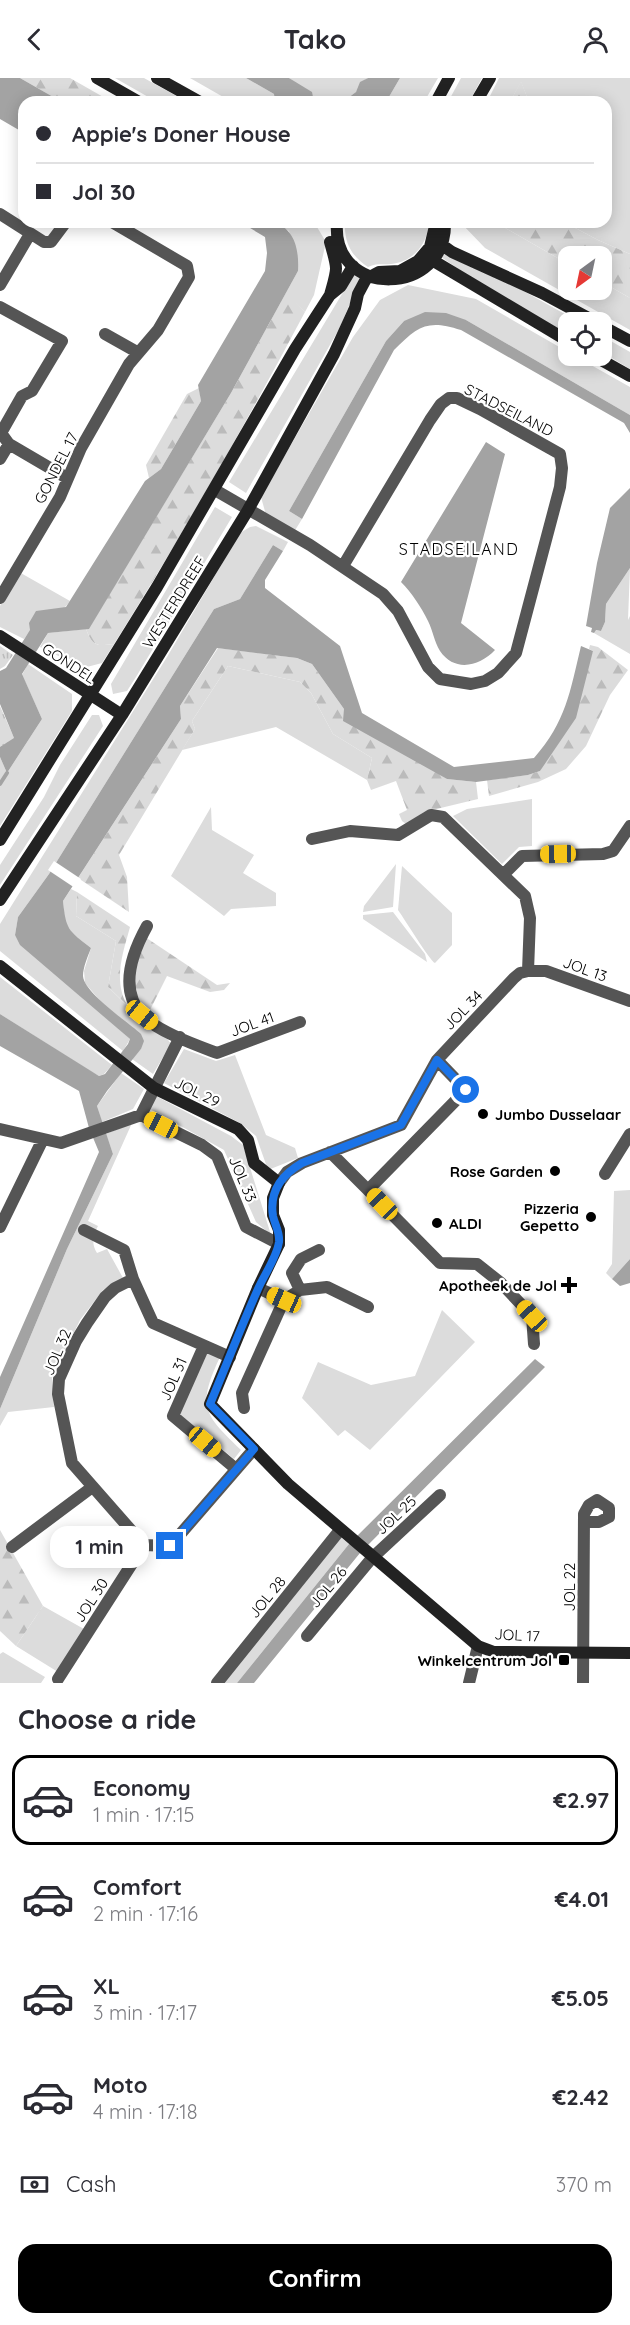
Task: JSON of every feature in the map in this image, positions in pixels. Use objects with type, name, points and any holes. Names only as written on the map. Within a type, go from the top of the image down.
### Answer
[{"type":"main road","points":[[96,78],[128,96]]},
{"type":"main road","points":[[157,78],[189,96]]},
{"type":"main road","points":[[439,96],[449,78]]},
{"type":"main road","points":[[480,96],[490,78]]},
{"type":"main road","name":"WESTERDREEF","points":[[0,840],[215,490],[278,378],[330,295],[338,271],[331,245],[330,228]]},
{"type":"main road","points":[[337,228],[338,241],[353,266],[375,278],[394,280],[410,277],[432,260],[443,228]]},
{"type":"main road","points":[[375,278],[379,272],[400,271],[410,267],[437,242],[436,228]]},
{"type":"main road","points":[[437,242],[452,252],[542,293],[577,312]]},
{"type":"main road","points":[[432,260],[558,335]]},
{"type":"main road","name":"WESTERDREEF","points":[[330,295],[341,286],[353,266]]},
{"type":"main road","name":"WESTERDREEF","points":[[0,900],[122,715],[248,510],[334,354],[355,308],[358,294],[375,278]]},
{"type":"main road","points":[[612,331],[630,341]]},
{"type":"main road","points":[[612,366],[630,376]]},
{"type":"main road","name":"GONDEL","points":[[0,636],[122,715]]},
{"type":"main road","name":"JOL 29","points":[[0,966],[21,980],[154,1088],[238,1129],[248,1140],[254,1162],[279,1183]]},
{"type":"main road","points":[[279,1183],[273,1198],[273,1215],[279,1230],[279,1244],[258,1288],[210,1404],[288,1484],[369,1554]]},
{"type":"main road","name":"JOL 17","points":[[369,1554],[478,1646],[494,1652],[630,1653]]},
{"type":"street","points":[[0,214],[18,226]]},
{"type":"street","points":[[21,228],[44,242],[51,242],[62,228]]},
{"type":"street","name":"GONDEL 17","points":[[0,597],[60,497],[81,448],[137,352],[158,330],[189,277],[187,266],[122,228]]},
{"type":"street","points":[[0,285],[30,234]]},
{"type":"street","points":[[0,307],[62,341],[32,391],[22,396],[1,433],[9,444],[67,478]]},
{"type":"street","points":[[105,334],[137,352]]},
{"type":"street","name":"STADSEILAND","points":[[215,490],[310,545],[383,594],[398,611],[428,667],[440,679],[471,684],[485,681],[498,674],[516,653],[560,486],[562,468],[560,454],[480,409],[457,398],[448,398],[430,420],[343,566]]},
{"type":"street","points":[[0,459],[9,444]]},
{"type":"street","points":[[312,839],[350,831],[398,835],[431,815],[442,818],[525,896],[530,918],[528,971]]},
{"type":"street","points":[[503,875],[522,856],[603,854],[613,851],[630,826]]},
{"type":"street","name":"JOL 41","points":[[147,926],[139,940],[128,976],[133,999],[142,1015],[152,1023],[217,1053],[300,1022]]},
{"type":"street","name":"JOL 13","points":[[528,971],[546,971],[630,1001]]},
{"type":"street","name":"JOL 34","points":[[279,1183],[287,1172],[330,1152],[401,1125],[437,1060],[514,978],[528,971]]},
{"type":"street","points":[[0,1129],[61,1143],[141,1115],[180,1037]]},
{"type":"street","points":[[368,1190],[466,1090],[437,1060]]},
{"type":"street","name":"JOL 33","points":[[141,1115],[217,1156],[246,1227],[279,1244]]},
{"type":"street","points":[[605,1174],[630,1134]]},
{"type":"street","points":[[0,1227],[43,1139]]},
{"type":"street","points":[[330,1152],[440,1263],[477,1264],[501,1283],[532,1316],[534,1344]]},
{"type":"street","points":[[84,1230],[123,1250],[153,1323],[230,1357]]},
{"type":"street","points":[[300,1290],[292,1273],[301,1259],[319,1250]]},
{"type":"street","name":"JOL 32","points":[[133,1279],[115,1288],[105,1297],[76,1341],[59,1379],[58,1394],[72,1464],[144,1545]]},
{"type":"street","points":[[244,1408],[242,1394],[284,1300],[300,1290],[327,1287],[368,1307]]},
{"type":"street","points":[[258,1288],[284,1300]]},
{"type":"street","name":"JOL 31","points":[[204,1346],[173,1416],[236,1469]]},
{"type":"street","points":[[144,1545],[170,1546],[254,1449]]},
{"type":"street","points":[[12,1547],[92,1488]]},
{"type":"street","name":"JOL 25","points":[[369,1554],[440,1495]]},
{"type":"street","name":"JOL 22","points":[[584,1522],[584,1683]]},
{"type":"street","name":"JOL 28","points":[[217,1683],[340,1530]]},
{"type":"street","name":"JOL 30","points":[[58,1679],[144,1545]]},
{"type":"street","name":"JOL 26","points":[[307,1636],[369,1554]]},
{"type":"street","points":[[469,1683],[478,1646]]},
{"type":"green space","points":[[20,78],[70,78],[102,96],[52,96]]},
{"type":"green space","points":[[115,78],[144,78],[176,96],[146,96]]},
{"type":"green space","points":[[190,78],[246,78],[274,96],[222,96]]},
{"type":"green space","points":[[289,78],[368,78],[362,82],[352,96],[313,96]]},
{"type":"green space","points":[[400,78],[438,78],[428,96],[390,96]]},
{"type":"green space","points":[[461,78],[482,78],[472,96],[451,96]]},
{"type":"green space","points":[[499,78],[630,78],[630,254],[575,228],[612,228],[612,96],[527,96],[521,82],[513,96],[490,96]]},
{"type":"green space","points":[[521,81],[527,96],[513,96]]},
{"type":"green space","points":[[284,228],[318,228],[326,242],[314,295],[305,312],[294,301],[282,300],[298,271],[289,231]]},
{"type":"green space","points":[[345,228],[428,228],[426,238],[418,250],[406,260],[368,267],[353,253]]},
{"type":"green space","points":[[466,228],[505,228],[558,258],[558,289],[485,248]]},
{"type":"green space","points":[[505,228],[575,228],[612,246],[558,246],[558,258]]},
{"type":"green space","points":[[612,246],[630,254],[630,298],[612,288]]},
{"type":"green space","points":[[444,253],[481,267],[561,312],[558,312],[558,328],[491,291],[441,257]]},
{"type":"green space","points":[[354,274],[361,278],[339,329],[246,493],[229,482]]},
{"type":"green space","points":[[408,285],[476,299],[558,346],[558,366],[593,366],[630,387],[630,415],[466,320],[404,321],[386,341],[289,511],[302,519],[294,532],[266,515],[261,497],[353,337],[380,300]]},
{"type":"green space","points":[[612,288],[630,298],[630,330],[612,320],[612,312],[598,312],[577,300],[612,300]]},
{"type":"green space","points":[[282,300],[294,300],[305,312],[236,438],[114,644],[96,644],[86,629],[89,628],[231,393]]},
{"type":"green space","points":[[612,342],[630,352],[630,369],[612,358]]},
{"type":"green space","points":[[199,388],[201,401],[161,469],[149,478],[146,465],[187,394]]},
{"type":"green space","points":[[215,507],[232,517],[127,691],[113,694],[111,684]]},
{"type":"green space","points":[[256,526],[288,542],[283,551],[273,545],[240,599],[214,609],[49,874],[18,917],[15,935],[130,1039],[123,1051],[0,951],[0,924],[167,657],[240,533]]},
{"type":"green space","points":[[630,568],[628,620],[630,616],[630,654],[594,633],[595,630],[601,631],[605,622],[606,604]]},
{"type":"green space","points":[[19,572],[70,601],[60,612],[35,628],[24,639],[0,627],[0,606]]},
{"type":"green space","points":[[86,629],[96,644],[114,644],[102,663],[83,668],[40,647],[48,633]]},
{"type":"green space","points":[[590,645],[598,647],[628,670],[610,695],[586,746],[566,769],[538,782],[489,796],[487,780],[528,775],[540,771],[593,651],[589,649]]},
{"type":"green space","points":[[0,646],[13,655],[0,669]]},
{"type":"green space","points":[[218,648],[297,658],[312,664],[344,709],[447,779],[476,782],[478,799],[424,812],[406,824],[399,814],[407,810],[396,781],[371,790],[367,780],[372,758],[333,734],[311,693],[300,682],[228,666],[192,721],[195,729],[119,855],[127,877],[129,912],[78,878],[181,719],[180,706]]},
{"type":"green space","points":[[28,664],[72,694],[72,711],[0,826],[0,757],[7,773],[42,719],[22,675]]},
{"type":"green space","points":[[228,666],[300,682],[311,693],[333,734],[372,758],[367,780],[276,727],[182,750],[195,729],[192,721]]},
{"type":"green space","points":[[0,706],[15,740],[0,748]]},
{"type":"green space","points":[[92,715],[99,715],[103,726],[0,885],[0,865],[44,797],[60,765]]},
{"type":"green space","points":[[532,799],[532,846],[519,847],[502,864],[453,816],[467,809]]},
{"type":"green space","points":[[211,807],[212,830],[254,855],[243,873],[276,893],[276,906],[231,909],[224,916],[171,876]]},
{"type":"green space","points":[[396,864],[393,907],[363,912],[364,906]]},
{"type":"green space","points":[[402,866],[452,913],[452,945],[435,963],[398,910]]},
{"type":"green space","points":[[71,889],[77,892],[76,916],[116,941],[108,987],[139,1017],[164,1034],[171,1044],[153,1074],[132,1059],[141,1049],[85,983],[84,971],[91,948],[74,935],[65,923],[63,901]]},
{"type":"green space","points":[[77,892],[130,927],[122,957],[120,976],[127,1005],[108,987],[116,941],[76,916]]},
{"type":"green space","points":[[393,912],[425,954],[427,962],[363,919],[363,915]]},
{"type":"green space","points":[[145,937],[217,985],[230,983],[224,990],[210,992],[167,976],[150,1010],[134,995],[134,967]]},
{"type":"green space","points":[[0,977],[112,1065],[99,1076],[0,1014]]},
{"type":"green space","points":[[184,1049],[216,1061],[235,1055],[266,1135],[295,1148],[298,1158],[268,1170],[256,1136],[240,1123],[164,1083]]},
{"type":"green space","points":[[121,1073],[144,1089],[133,1109],[102,1122],[97,1106]]},
{"type":"green space","points":[[156,1096],[231,1136],[243,1145],[271,1235],[256,1222],[224,1150],[150,1109]]},
{"type":"green space","points":[[132,1123],[88,1221],[98,1226],[93,1240],[97,1253],[107,1249],[123,1278],[103,1290],[80,1320],[52,1378],[54,1407],[8,1412],[0,1426],[0,1409],[67,1249],[113,1154],[106,1134]]},
{"type":"green space","points":[[630,1190],[630,1259],[612,1279],[606,1273],[612,1264],[614,1191]]},
{"type":"green space","points":[[442,1310],[475,1342],[370,1450],[345,1430],[338,1436],[302,1398],[318,1362],[371,1385],[415,1376]]},
{"type":"green space","points":[[208,1351],[220,1357],[208,1387],[208,1408],[218,1427],[241,1450],[234,1459],[179,1414]]},
{"type":"green space","points":[[0,1530],[43,1606],[16,1646],[0,1631]]},
{"type":"green space","points":[[338,1535],[349,1544],[237,1683],[218,1683]]},
{"type":"green space","points":[[43,1606],[84,1629],[58,1672],[16,1646]]},
{"type":"green space","points":[[3,1652],[45,1677],[41,1683],[0,1683],[0,1654]]},
{"type":"shaded area","points":[[0,78],[20,78],[52,96],[18,96],[18,130],[0,119]]},
{"type":"shaded area","points":[[246,78],[289,78],[312,92],[313,96],[274,96]]},
{"type":"shaded area","points":[[368,78],[400,78],[390,96],[351,96],[356,92],[360,82]]},
{"type":"shaded area","points":[[250,228],[284,228],[287,230],[297,249],[298,271],[231,393],[89,629],[48,633],[22,674],[42,719],[7,773],[0,757],[0,747],[14,738],[0,704],[0,671],[6,668],[30,630],[29,623],[36,611],[66,607],[145,481],[161,469],[201,401],[198,385],[265,271],[267,253],[265,237]]},
{"type":"shaded area","points":[[425,312],[446,313],[466,320],[630,415],[630,433],[624,423],[461,330],[431,325],[417,330],[394,350],[302,519],[289,511],[386,341],[404,321]]},
{"type":"shaded area","points":[[486,442],[505,454],[461,623],[495,650],[475,663],[460,665],[446,658],[440,651],[430,625],[413,595],[401,582]]},
{"type":"shaded area","points":[[630,488],[630,568],[606,604],[605,622],[601,631],[596,630],[594,633],[591,632],[592,628],[586,626],[610,508]]},
{"type":"shaded area","points":[[273,545],[283,551],[265,580],[265,588],[340,646],[362,713],[454,767],[534,758],[545,745],[560,719],[570,692],[581,646],[593,651],[576,718],[540,771],[528,775],[476,782],[447,779],[343,721],[344,709],[312,664],[297,658],[217,648],[180,706],[181,719],[63,901],[67,924],[77,937],[91,948],[83,973],[85,983],[98,999],[141,1034],[144,1041],[141,1049],[97,1106],[113,1154],[67,1249],[0,1409],[0,1377],[99,1152],[89,1128],[79,1091],[0,1046],[0,1014],[99,1076],[105,1074],[130,1039],[20,945],[15,935],[18,917],[49,874],[214,609],[240,599]]},
{"type":"shaded area","points":[[630,1259],[630,1283],[620,1286],[612,1279]]},
{"type":"shaded area","points":[[535,1359],[545,1367],[360,1553],[254,1683],[237,1683],[349,1544]]},
{"type":"pier","points":[[54,861],[81,879],[75,888],[48,870]]},
{"type":"waterway","points":[[0,784],[7,773]]},
{"type":"place","name":"Jumbo Dusselaar","points":[[483,1114]]},
{"type":"place","name":"Rose Garden","points":[[555,1171]]},
{"type":"place","name":"Pizzeria Gepetto","points":[[591,1217]]},
{"type":"place","name":"ALDI","points":[[437,1223]]},
{"type":"place","name":"Apotheek de Jol","points":[[569,1285]]},
{"type":"place","name":"Winkelcentrum Jol","points":[[564,1660]]},
{"type":"district","name":"STADSEILAND","points":[[459,549]]},
{"type":"route","points":[[170,1546],[254,1449],[210,1404],[258,1288],[279,1244],[279,1230],[273,1215],[273,1198],[279,1183],[287,1172],[302,1163],[401,1125],[437,1060],[466,1090]]}]
